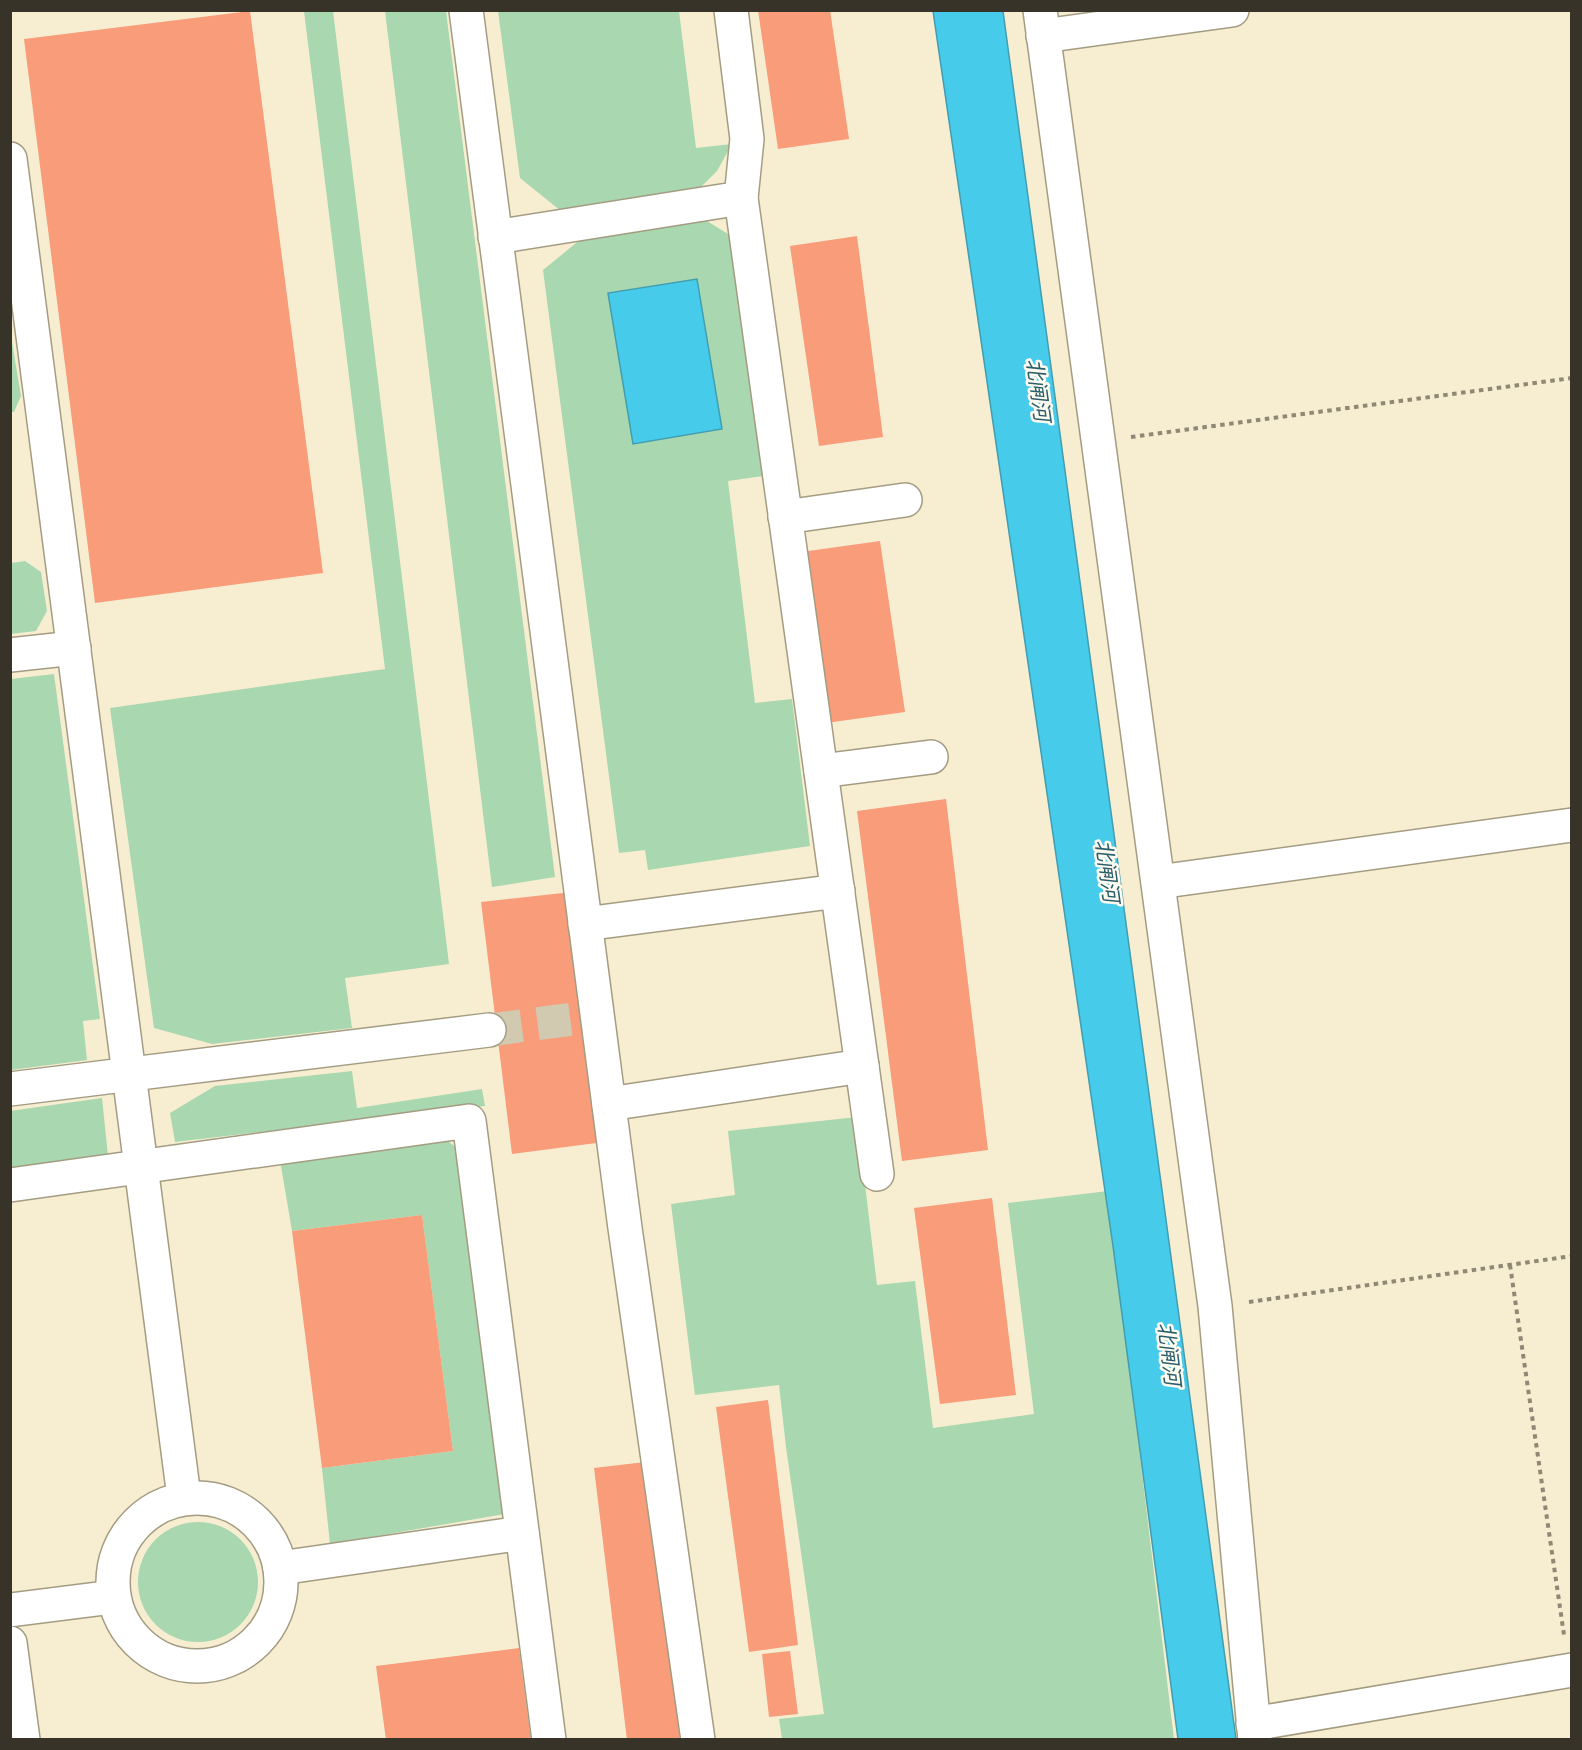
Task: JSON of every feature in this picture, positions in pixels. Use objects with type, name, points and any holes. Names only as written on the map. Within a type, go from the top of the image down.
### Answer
[{"type":"street","points":[[466,10],[625,1228],[698,1740]]},
{"type":"street","points":[[731,10],[747,139],[741,198],[876,1174]]},
{"type":"street","points":[[1232,10],[1042,23],[1215,1306],[1254,1732],[1570,1670]]},
{"type":"street","points":[[10,159],[184,1497]]},
{"type":"street","points":[[495,237],[741,198]]},
{"type":"street","points":[[785,516],[905,500]]},
{"type":"street","points":[[10,655],[74,648]]},
{"type":"street","points":[[821,771],[931,757]]},
{"type":"street","points":[[1158,882],[1572,825]]},
{"type":"street","points":[[585,924],[838,891]]},
{"type":"street","points":[[10,1089],[489,1030]]},
{"type":"street","points":[[609,1104],[862,1066]]},
{"type":"street","points":[[10,1185],[469,1121],[549,1740]]},
{"type":"street","points":[[184,1497],[210,1498],[235,1506],[249,1516],[272,1543],[280,1568],[280,1598],[270,1625],[251,1647],[225,1662],[196,1667],[167,1662],[142,1647],[123,1624],[113,1596],[113,1567],[122,1542],[137,1521],[159,1506],[184,1497]]},
{"type":"street","points":[[280,1568],[522,1533]]},
{"type":"street","points":[[10,1610],[113,1596]]},
{"type":"street","points":[[10,1642],[23,1740]]},
{"type":"path","points":[[1098,441],[1572,378]]},
{"type":"path","points":[[1215,1306],[1572,1256]]},
{"type":"path","points":[[1510,1264],[1570,1670]]},
{"type":"green space","points":[[304,11],[333,11],[449,964],[345,978],[352,1028],[212,1044],[154,1028],[110,708],[385,669]]},
{"type":"green space","points":[[385,11],[446,11],[555,877],[492,887]]},
{"type":"green space","points":[[498,11],[679,11],[696,148],[732,144],[717,171],[700,188],[561,211],[520,178]]},
{"type":"green space","points":[[699,216],[736,239],[763,476],[728,481],[755,703],[792,699],[810,846],[648,870],[645,850],[619,853],[543,270],[581,239]]},
{"type":"green space","points":[[11,336],[21,396],[14,412],[11,412]]},
{"type":"green space","points":[[25,561],[41,572],[47,611],[36,631],[11,634],[11,563]]},
{"type":"green space","points":[[54,674],[100,1019],[83,1021],[87,1060],[11,1070],[11,679]]},
{"type":"green space","points":[[352,1071],[357,1108],[482,1089],[485,1106],[175,1142],[170,1113],[215,1086]]},
{"type":"green space","points":[[102,1098],[108,1156],[11,1169],[10,1111]]},
{"type":"green space","points":[[857,1117],[877,1285],[915,1281],[933,1428],[1034,1414],[1008,1203],[1108,1191],[1174,1739],[782,1739],[779,1719],[824,1714],[779,1385],[695,1395],[671,1204],[735,1195],[728,1131]]},
{"type":"green space","points":[[448,1141],[462,1152],[505,1514],[330,1544],[322,1468],[453,1451],[422,1215],[292,1231],[280,1160]]},
{"type":"green space","points":[[198,1522],[221,1526],[241,1539],[254,1559],[258,1582],[254,1605],[241,1625],[221,1638],[198,1642],[175,1638],[155,1625],[142,1605],[138,1582],[142,1559],[155,1539],[175,1526]]},
{"type":"water","name":"北闸河","points":[[933,11],[1003,11],[1236,1739],[1178,1739],[1113,1246]]},
{"type":"water","points":[[697,279],[722,429],[633,444],[608,293]]},
{"type":"building","points":[[758,10],[830,10],[849,139],[778,149]]},
{"type":"building","points":[[250,11],[323,573],[95,603],[24,39]]},
{"type":"building","points":[[857,236],[883,437],[819,446],[790,246]]},
{"type":"building","points":[[880,541],[905,712],[826,723],[801,552]]},
{"type":"building","points":[[946,799],[988,1150],[902,1161],[857,811]]},
{"type":"building","points":[[572,892],[604,1142],[512,1154],[481,902]]},
{"type":"building","points":[[992,1198],[1016,1395],[940,1404],[914,1208]]},
{"type":"building","points":[[422,1215],[453,1451],[322,1468],[292,1231]]},
{"type":"building","points":[[768,1400],[798,1645],[749,1652],[716,1407]]},
{"type":"building","points":[[645,1462],[680,1740],[627,1740],[594,1468]]},
{"type":"building","points":[[519,1648],[531,1740],[386,1740],[376,1666]]},
{"type":"building","points":[[790,1651],[798,1714],[769,1717],[762,1654]]},
{"type":"tunnel","points":[[489,1030],[597,1016]]}]
